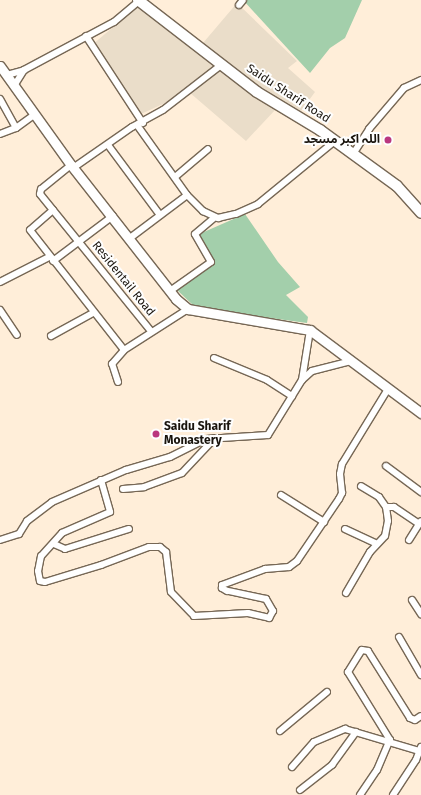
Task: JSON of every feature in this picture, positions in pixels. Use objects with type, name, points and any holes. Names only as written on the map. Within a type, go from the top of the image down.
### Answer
[{"type":"main road","name":"Saidu Sharif Road","points":[[137,1],[257,92],[335,141],[397,186],[421,213]]},
{"type":"street","points":[[7,75],[24,70],[114,22],[137,1]]},
{"type":"street","points":[[86,36],[144,122]]},
{"type":"street","points":[[72,167],[144,122],[221,65]]},
{"type":"street","points":[[0,66],[72,167],[113,216],[170,292],[188,309],[274,322],[310,330],[421,413]]},
{"type":"street","points":[[14,86],[24,70]]},
{"type":"street","points":[[353,154],[369,129],[404,88],[421,80]]},
{"type":"street","points":[[0,99],[16,128]]},
{"type":"street","points":[[0,134],[16,128],[34,115]]},
{"type":"street","points":[[137,125],[187,195],[203,211],[215,217]]},
{"type":"street","points":[[170,292],[211,262],[195,234],[215,217],[236,214],[258,204],[335,141]]},
{"type":"street","points":[[108,145],[160,215]]},
{"type":"street","points":[[175,177],[208,149]]},
{"type":"street","name":"Residentail Road","points":[[72,167],[40,191],[78,242],[151,331]]},
{"type":"street","points":[[130,238],[187,195]]},
{"type":"street","points":[[53,210],[30,230],[93,313],[124,350]]},
{"type":"street","points":[[0,282],[51,259],[78,242],[113,216]]},
{"type":"street","points":[[118,382],[112,364],[124,350],[151,331],[188,309]]},
{"type":"street","points":[[0,310],[18,335]]},
{"type":"street","points":[[51,336],[93,313]]},
{"type":"street","points":[[302,380],[310,330]]},
{"type":"street","points":[[214,358],[266,380],[292,396]]},
{"type":"street","points":[[0,540],[20,534],[27,521],[52,502],[101,480],[170,457],[206,440],[215,438],[268,435],[302,380],[312,371],[352,361]]},
{"type":"street","points":[[101,480],[110,512],[65,531],[40,558],[38,577],[41,582],[101,565],[149,547],[160,547],[166,552],[171,592],[194,616],[248,614],[269,618],[273,611],[266,599],[227,591],[222,588],[222,585],[246,574],[293,565],[324,522],[342,493],[340,474],[342,464],[388,389]]},
{"type":"street","points":[[123,489],[144,487],[182,473],[215,438]]},
{"type":"street","points":[[386,466],[421,492]]},
{"type":"street","points":[[346,593],[370,552],[385,536],[388,521],[386,507],[380,497],[362,486]]},
{"type":"street","points":[[281,495],[324,522]]},
{"type":"street","points":[[386,507],[394,507],[420,523],[409,540]]},
{"type":"street","points":[[54,544],[65,549],[129,528]]},
{"type":"street","points":[[345,529],[377,544]]},
{"type":"street","points":[[412,600],[421,614]]},
{"type":"street","points":[[399,637],[421,675]]},
{"type":"street","points":[[360,795],[377,770],[387,743],[390,740],[348,672],[362,650],[368,650],[410,718],[415,720],[421,716]]},
{"type":"street","points":[[280,731],[327,692]]},
{"type":"street","points":[[292,767],[318,740],[345,729],[387,743],[420,749],[416,760],[393,795]]},
{"type":"street","points":[[300,790],[332,765],[356,732]]},
{"type":"shaded area","points":[[237,3],[297,61],[288,68],[315,92],[301,111],[256,84],[203,43]]},
{"type":"shaded area","points":[[138,6],[276,109],[246,141],[189,92],[141,114],[92,45]]},
{"type":"green space","points":[[243,0],[362,0],[345,38],[330,48],[310,73]]},
{"type":"green space","points":[[245,214],[278,262],[300,287],[286,295],[308,317],[307,323],[196,308],[176,289],[214,263],[197,235]]},
{"type":"place","name":"اللہ اکبر مسجد","points":[[388,140]]},
{"type":"place","name":"Saidu Sharif Monastery","points":[[156,434]]}]
